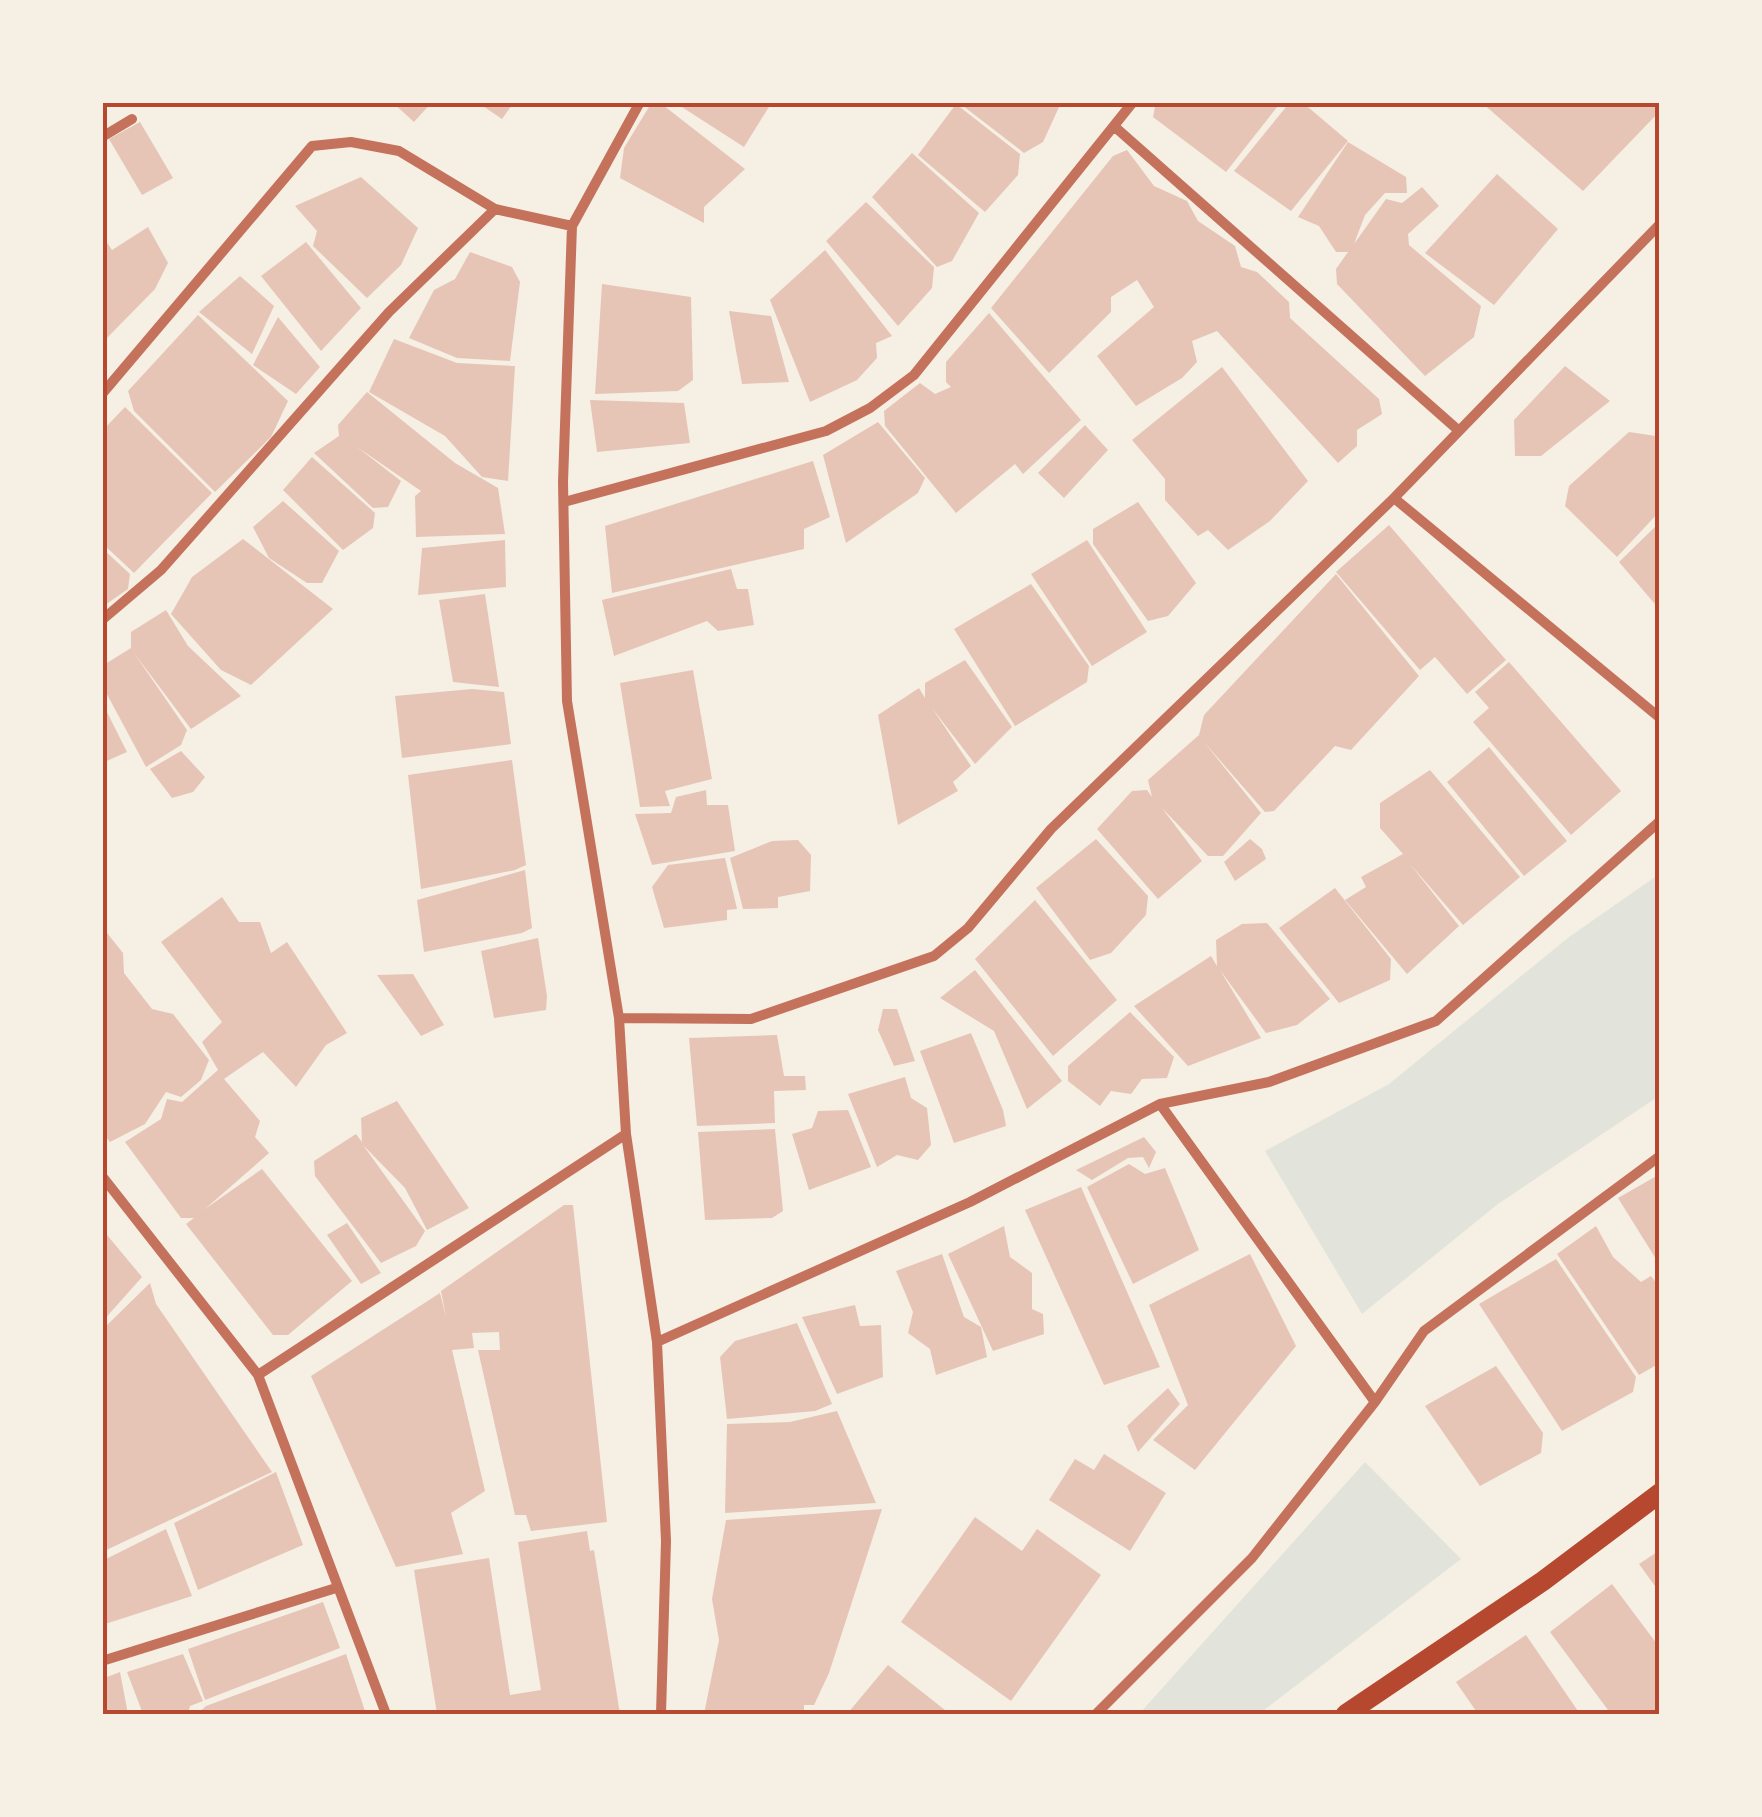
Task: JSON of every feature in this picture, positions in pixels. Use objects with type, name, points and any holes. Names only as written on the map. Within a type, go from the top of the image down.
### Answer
[{"type":"main road","points":[[1346,1714],[1542,1580],[1660,1493]]},
{"type":"street","points":[[640,102],[572,226],[564,502],[567,701],[618,1018],[626,1134],[657,1342],[666,1541],[661,1714]]},
{"type":"street","points":[[564,502],[826,431],[870,408],[914,375],[1133,102]]},
{"type":"street","points":[[102,137],[132,119]]},
{"type":"street","points":[[1115,128],[1458,430]]},
{"type":"street","points":[[102,394],[312,146],[352,142],[399,151],[495,208],[572,226]]},
{"type":"street","points":[[102,620],[161,570],[388,312],[495,208]]},
{"type":"street","points":[[618,1018],[751,1019],[934,956],[968,928],[1051,829],[1394,498],[1660,224]]},
{"type":"street","points":[[1394,498],[1660,718]]},
{"type":"street","points":[[657,1342],[970,1202],[1160,1104],[1269,1082],[1436,1020],[1660,821]]},
{"type":"street","points":[[1160,1104],[1375,1402]]},
{"type":"street","points":[[258,1374],[626,1134]]},
{"type":"street","points":[[1096,1714],[1252,1558],[1375,1402],[1424,1331],[1660,1156]]},
{"type":"street","points":[[102,1176],[258,1374],[386,1714]]},
{"type":"street","points":[[102,1661],[336,1588]]},
{"type":"shaded area","points":[[1658,875],[1659,1096],[1498,1204],[1362,1314],[1265,1151],[1389,1084],[1569,937]]},
{"type":"shaded area","points":[[1365,1462],[1461,1559],[1259,1714],[1139,1714]]},
{"type":"building","points":[[392,102],[432,102],[414,122]]},
{"type":"building","points":[[477,102],[514,102],[502,119]]},
{"type":"building","points":[[652,102],[659,102],[745,169],[704,207],[704,223],[620,178],[624,148]]},
{"type":"building","points":[[674,102],[772,102],[744,147]]},
{"type":"building","points":[[958,102],[1060,105],[1043,142],[1024,153]]},
{"type":"building","points":[[1156,102],[1281,102],[1226,172],[1153,117]]},
{"type":"building","points":[[1290,102],[1302,102],[1348,141],[1291,211],[1234,171]]},
{"type":"building","points":[[1481,102],[1660,102],[1660,111],[1583,191]]},
{"type":"building","points":[[956,104],[1020,154],[1018,175],[985,212],[918,155]]},
{"type":"building","points":[[140,122],[173,178],[142,195],[109,139]]},
{"type":"building","points":[[1348,142],[1406,177],[1407,193],[1385,193],[1365,215],[1354,244],[1386,199],[1402,203],[1422,187],[1439,206],[1408,234],[1409,245],[1481,306],[1474,337],[1425,376],[1337,284],[1336,269],[1348,252],[1336,252],[1319,226],[1298,217]]},
{"type":"building","points":[[1127,150],[1154,186],[1187,201],[1198,221],[1235,246],[1241,267],[1257,272],[1289,302],[1290,318],[1379,399],[1382,414],[1357,430],[1357,446],[1338,463],[1217,331],[1192,341],[1197,362],[1182,378],[1136,406],[1097,356],[1154,307],[1137,280],[1111,297],[1111,312],[1049,373],[991,308],[1113,156]]},
{"type":"building","points":[[912,153],[979,213],[952,261],[937,267],[872,197]]},
{"type":"building","points":[[1497,174],[1558,229],[1494,305],[1425,253]]},
{"type":"building","points":[[361,177],[418,228],[401,265],[367,298],[313,246],[317,231],[295,206]]},
{"type":"building","points":[[866,202],[934,267],[932,288],[898,326],[826,241]]},
{"type":"building","points":[[148,227],[168,263],[155,289],[102,343],[102,235],[112,250]]},
{"type":"building","points":[[306,242],[361,308],[321,351],[261,276]]},
{"type":"building","points":[[825,250],[892,336],[876,343],[877,358],[857,380],[810,402],[770,300]]},
{"type":"building","points":[[470,252],[512,267],[520,282],[510,361],[457,358],[409,338],[434,290],[455,279]]},
{"type":"building","points":[[240,276],[274,306],[252,354],[199,312]]},
{"type":"building","points":[[602,284],[691,297],[693,380],[678,391],[595,394]]},
{"type":"building","points":[[729,311],[771,316],[789,382],[742,384]]},
{"type":"building","points":[[989,313],[1081,420],[1023,474],[1015,464],[956,513],[885,426],[884,411],[920,383],[935,394],[951,387],[946,382],[946,362]]},
{"type":"building","points":[[198,315],[288,401],[271,437],[215,492],[134,411],[128,391]]},
{"type":"building","points":[[278,317],[320,367],[296,394],[253,365]]},
{"type":"building","points":[[394,339],[457,363],[515,366],[508,481],[482,477],[445,436],[369,392]]},
{"type":"building","points":[[1565,366],[1610,401],[1541,456],[1515,456],[1514,420]]},
{"type":"building","points":[[1222,367],[1308,481],[1270,521],[1228,550],[1208,530],[1198,536],[1165,500],[1165,479],[1132,440]]},
{"type":"building","points":[[367,392],[455,463],[498,488],[505,534],[416,537],[415,496],[421,491],[357,447],[401,481],[388,507],[373,508],[314,453],[339,436],[338,425]]},
{"type":"building","points":[[590,400],[684,403],[690,443],[597,452]]},
{"type":"building","points":[[125,407],[212,493],[134,573],[102,543],[102,431]]},
{"type":"building","points":[[878,422],[925,478],[918,493],[846,543],[823,455]]},
{"type":"building","points":[[1085,425],[1108,450],[1064,498],[1038,473]]},
{"type":"building","points":[[1629,432],[1656,436],[1660,442],[1660,511],[1617,557],[1565,506],[1569,486]]},
{"type":"building","points":[[312,457],[375,513],[373,528],[343,550],[283,490]]},
{"type":"building","points":[[813,461],[830,517],[804,529],[804,549],[612,593],[605,526]]},
{"type":"building","points":[[283,501],[339,551],[322,583],[307,583],[269,558],[253,527]]},
{"type":"building","points":[[1138,502],[1196,583],[1168,616],[1148,621],[1093,544],[1093,529]]},
{"type":"building","points":[[1660,522],[1660,610],[1619,562]]},
{"type":"building","points":[[1389,525],[1506,660],[1467,694],[1435,657],[1420,670],[1336,572]]},
{"type":"building","points":[[243,539],[333,609],[251,685],[221,670],[171,614],[192,577]]},
{"type":"building","points":[[505,540],[506,587],[418,595],[422,548]]},
{"type":"building","points":[[1087,540],[1147,632],[1092,666],[1031,574]]},
{"type":"building","points":[[102,548],[130,574],[128,589],[102,607]]},
{"type":"building","points":[[731,569],[737,589],[748,589],[754,625],[718,631],[707,621],[614,656],[602,600]]},
{"type":"building","points":[[1336,574],[1419,676],[1351,750],[1335,746],[1274,811],[1265,812],[1204,742],[1261,813],[1223,856],[1208,856],[1162,808],[1202,861],[1158,899],[1097,829],[1132,791],[1147,790],[1152,797],[1148,780],[1199,735],[1204,715]]},
{"type":"building","points":[[1031,584],[1089,666],[1087,682],[1015,726],[954,629]]},
{"type":"building","points":[[485,594],[499,687],[453,682],[439,600]]},
{"type":"building","points":[[166,610],[188,646],[241,696],[191,729],[134,653],[187,730],[181,745],[146,767],[102,685],[102,666],[131,648],[131,632]]},
{"type":"building","points":[[965,660],[1012,727],[975,764],[932,708],[971,766],[953,782],[958,791],[898,825],[878,715],[919,688],[925,698],[925,683]]},
{"type":"building","points":[[1509,662],[1621,791],[1571,835],[1473,722],[1489,708],[1475,692]]},
{"type":"building","points":[[693,670],[712,779],[665,791],[670,806],[640,807],[620,683]]},
{"type":"building","points":[[472,689],[504,692],[511,744],[402,758],[395,696]]},
{"type":"building","points":[[102,702],[127,752],[102,763]]},
{"type":"building","points":[[1489,747],[1567,841],[1524,876],[1447,782]]},
{"type":"building","points":[[181,751],[205,777],[193,792],[172,798],[150,769]]},
{"type":"building","points":[[512,760],[526,865],[421,889],[408,775]]},
{"type":"building","points":[[1430,770],[1520,877],[1463,925],[1410,864],[1459,926],[1407,974],[1345,900],[1366,887],[1361,877],[1403,854],[1380,828],[1380,803]]},
{"type":"building","points":[[706,790],[707,805],[728,805],[735,851],[652,865],[635,814],[671,813],[676,797]]},
{"type":"building","points":[[1096,839],[1148,896],[1146,915],[1111,953],[1090,960],[1036,888]]},
{"type":"building","points":[[1250,839],[1262,849],[1266,859],[1235,881],[1224,862]]},
{"type":"building","points":[[798,840],[811,855],[810,891],[778,897],[778,908],[743,909],[730,858],[772,841]]},
{"type":"building","points":[[725,858],[737,909],[727,910],[727,920],[664,928],[652,887],[668,865]]},
{"type":"building","points":[[525,870],[532,928],[424,952],[417,900]]},
{"type":"building","points":[[1335,888],[1391,959],[1390,980],[1339,1003],[1279,928]]},
{"type":"building","points":[[222,897],[239,922],[260,922],[271,953],[287,942],[347,1033],[326,1045],[296,1087],[263,1052],[224,1079],[260,1121],[255,1137],[269,1153],[205,1209],[262,1169],[352,1281],[288,1335],[273,1335],[186,1224],[194,1218],[181,1218],[125,1142],[161,1119],[167,1099],[182,1102],[218,1070],[202,1042],[222,1022],[161,942]]},
{"type":"building","points":[[1035,900],[1117,1000],[1053,1056],[975,959]]},
{"type":"building","points":[[1267,923],[1330,999],[1297,1025],[1266,1033],[1220,970],[1261,1038],[1188,1066],[1134,1006],[1211,956],[1217,966],[1216,940],[1242,924]]},
{"type":"building","points":[[102,932],[123,953],[124,973],[152,1009],[173,1014],[209,1060],[201,1080],[181,1097],[166,1092],[145,1124],[110,1142],[102,1132]]},
{"type":"building","points":[[538,938],[546,1010],[494,1018],[481,951]]},
{"type":"building","points":[[975,970],[1062,1081],[1027,1109],[994,1031],[940,998]]},
{"type":"building","points":[[413,974],[444,1025],[421,1036],[377,975]]},
{"type":"building","points":[[883,1009],[897,1009],[915,1061],[894,1066],[878,1030]]},
{"type":"building","points":[[1130,1012],[1174,1057],[1167,1078],[1142,1079],[1131,1094],[1111,1091],[1100,1106],[1068,1081],[1068,1066]]},
{"type":"building","points":[[971,1033],[1006,1126],[954,1143],[920,1051]]},
{"type":"building","points":[[777,1035],[784,1076],[805,1076],[806,1090],[774,1091],[775,1123],[697,1126],[689,1038]]},
{"type":"building","points":[[905,1077],[911,1098],[927,1108],[931,1145],[918,1160],[897,1155],[877,1167],[848,1094]]},
{"type":"building","points":[[397,1101],[469,1208],[427,1230],[405,1188],[363,1145],[425,1231],[416,1246],[381,1263],[315,1176],[314,1161],[356,1134],[362,1142],[361,1118]]},
{"type":"building","points":[[848,1110],[871,1167],[809,1190],[792,1134],[812,1128],[818,1111]]},
{"type":"building","points":[[775,1129],[783,1211],[772,1218],[705,1220],[698,1132]]},
{"type":"building","points":[[1144,1137],[1156,1152],[1149,1168],[1143,1157],[1128,1158],[1092,1180],[1076,1170]]},
{"type":"building","points":[[1129,1164],[1145,1174],[1165,1168],[1199,1250],[1133,1284],[1087,1187]]},
{"type":"building","points":[[1660,1174],[1660,1257],[1656,1259],[1618,1198]]},
{"type":"building","points":[[1081,1187],[1160,1367],[1104,1385],[1025,1210]]},
{"type":"building","points":[[564,1205],[573,1205],[607,1522],[531,1531],[526,1515],[515,1515],[478,1350],[500,1350],[499,1332],[472,1333],[474,1348],[452,1350],[485,1491],[451,1513],[463,1554],[396,1567],[311,1376],[440,1293],[446,1317],[441,1291]]},
{"type":"building","points":[[347,1223],[381,1273],[361,1284],[327,1235]]},
{"type":"building","points":[[1004,1226],[1010,1257],[1032,1273],[1032,1309],[1043,1314],[1044,1334],[993,1351],[948,1254]]},
{"type":"building","points":[[1596,1226],[1613,1257],[1641,1282],[1651,1276],[1660,1288],[1660,1363],[1639,1375],[1557,1254]]},
{"type":"building","points":[[102,1229],[142,1277],[102,1322]]},
{"type":"building","points":[[942,1254],[964,1317],[981,1327],[987,1357],[936,1375],[930,1349],[908,1333],[913,1312],[896,1271]]},
{"type":"building","points":[[1250,1254],[1296,1346],[1195,1470],[1153,1440],[1188,1405],[1149,1305]]},
{"type":"building","points":[[1556,1259],[1636,1377],[1633,1392],[1562,1431],[1479,1304]]},
{"type":"building","points":[[150,1283],[156,1304],[272,1472],[102,1552],[102,1355],[106,1353],[102,1330]]},
{"type":"building","points":[[855,1305],[860,1326],[881,1325],[883,1377],[837,1394],[802,1317]]},
{"type":"building","points":[[797,1323],[832,1404],[815,1411],[727,1419],[720,1357],[735,1341]]},
{"type":"building","points":[[1496,1366],[1543,1433],[1541,1453],[1480,1486],[1425,1406]]},
{"type":"building","points":[[1168,1388],[1180,1404],[1138,1452],[1127,1426]]},
{"type":"building","points":[[837,1411],[876,1503],[725,1513],[727,1424],[790,1422]]},
{"type":"building","points":[[1104,1454],[1166,1493],[1130,1551],[1049,1500],[1075,1459],[1094,1470]]},
{"type":"building","points":[[276,1472],[303,1545],[198,1590],[174,1523]]},
{"type":"building","points":[[882,1509],[829,1673],[814,1705],[804,1705],[804,1714],[704,1714],[719,1640],[712,1599],[726,1520]]},
{"type":"building","points":[[975,1517],[1022,1551],[1037,1529],[1101,1575],[1011,1701],[901,1622]]},
{"type":"building","points":[[166,1529],[192,1596],[102,1625],[102,1561]]},
{"type":"building","points":[[587,1531],[590,1551],[594,1550],[620,1714],[437,1714],[414,1570],[489,1558],[510,1695],[541,1690],[518,1542]]},
{"type":"building","points":[[1660,1550],[1660,1593],[1639,1564]]},
{"type":"building","points":[[1612,1584],[1660,1648],[1660,1714],[1611,1714],[1550,1632]]},
{"type":"building","points":[[323,1602],[340,1648],[205,1700],[188,1649]]},
{"type":"building","points":[[1526,1635],[1580,1714],[1478,1714],[1456,1682]]},
{"type":"building","points":[[183,1654],[203,1701],[190,1706],[188,1714],[143,1714],[127,1672]]},
{"type":"building","points":[[346,1654],[366,1714],[197,1714],[206,1706]]},
{"type":"building","points":[[888,1665],[950,1714],[847,1714]]},
{"type":"building","points":[[120,1672],[128,1714],[102,1714],[102,1679]]}]
